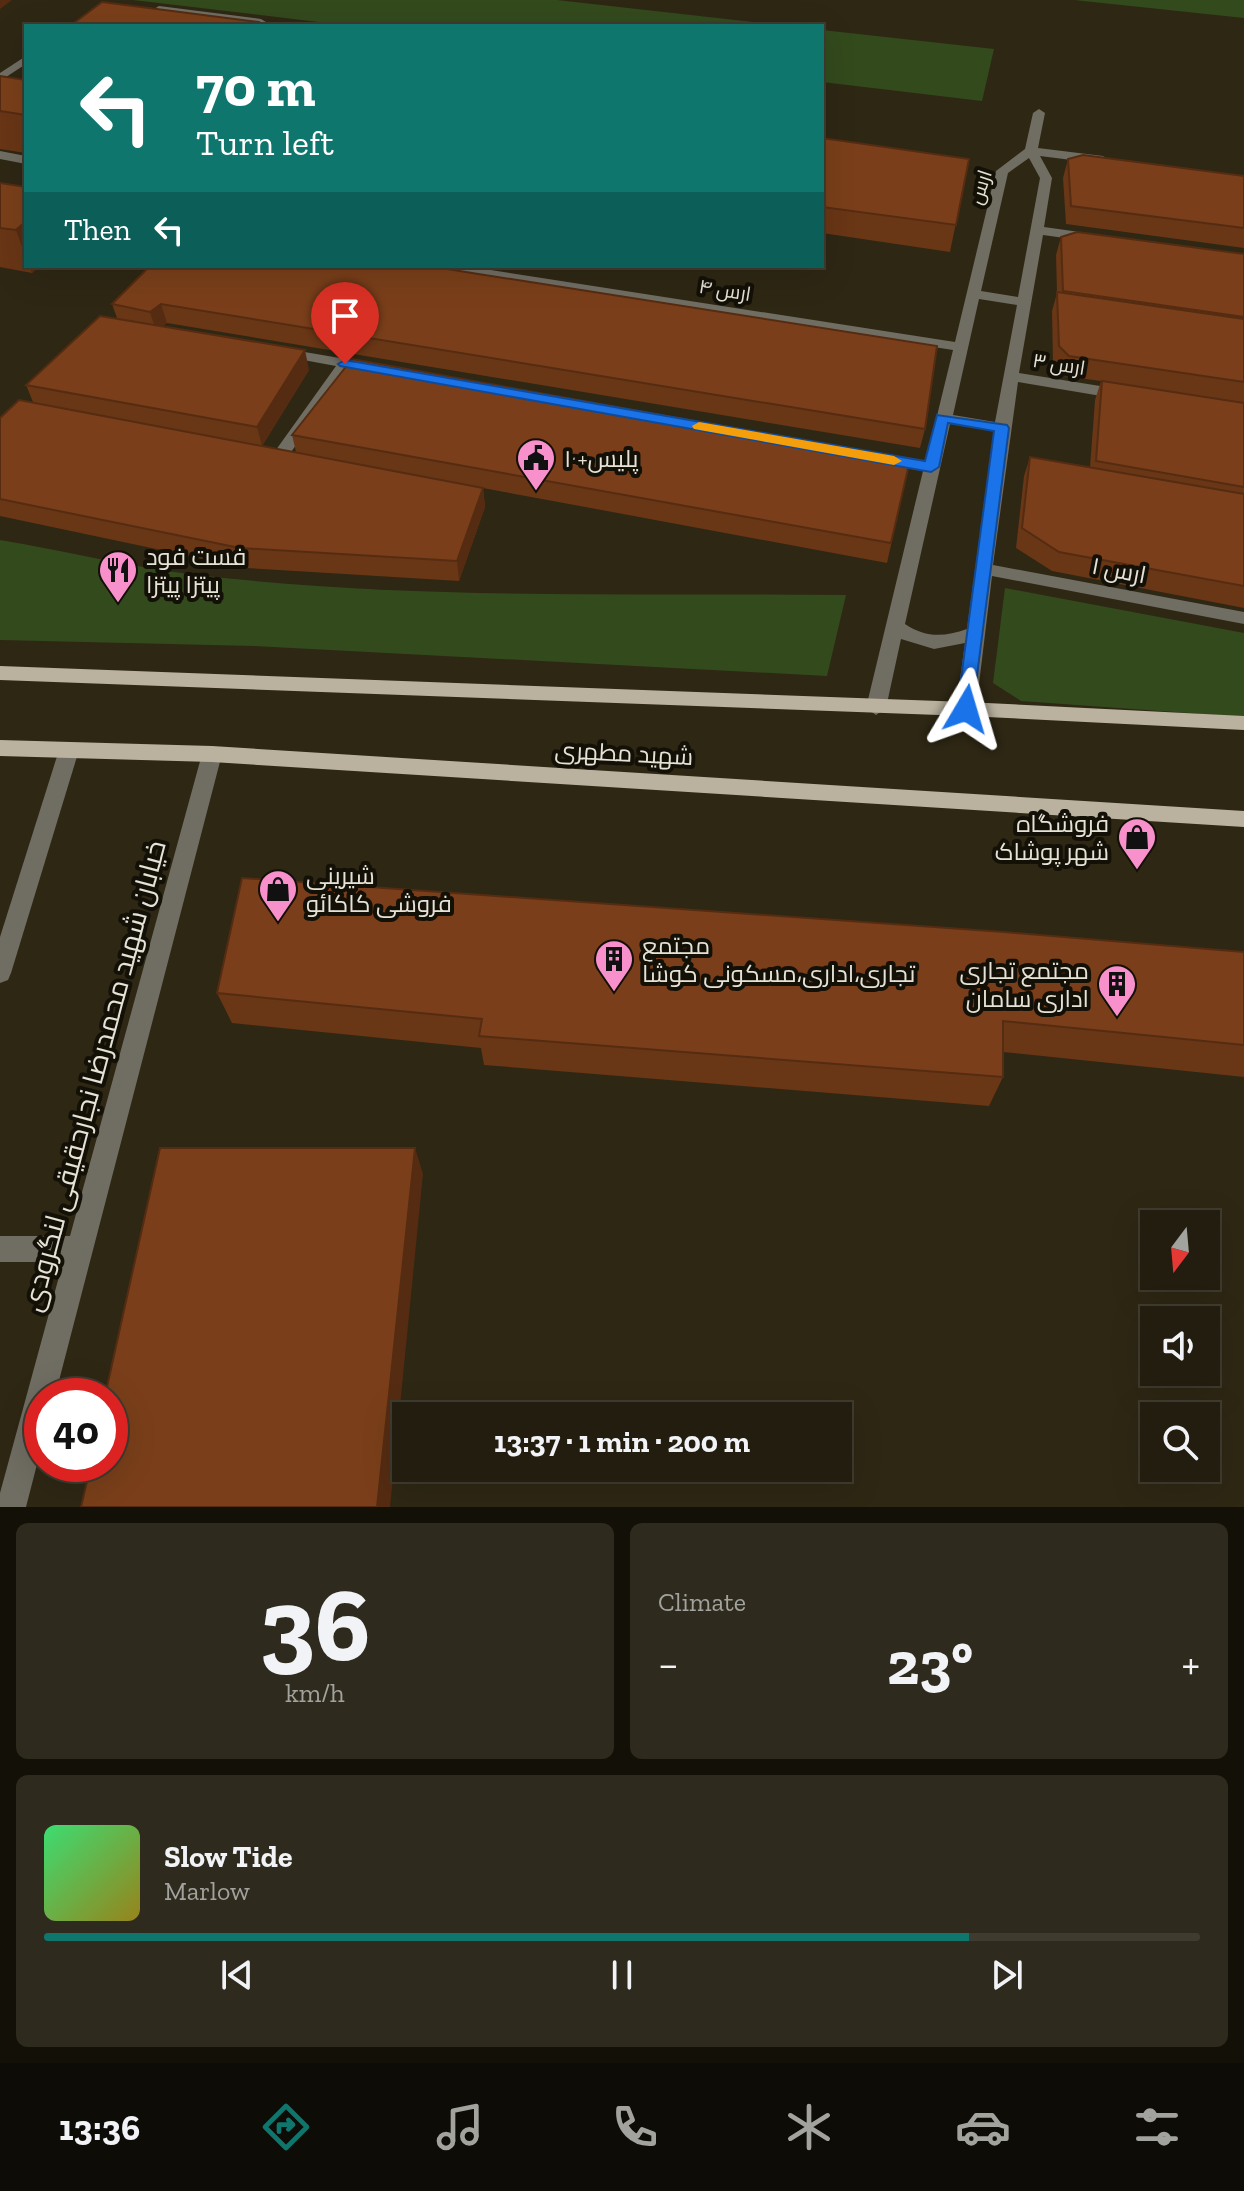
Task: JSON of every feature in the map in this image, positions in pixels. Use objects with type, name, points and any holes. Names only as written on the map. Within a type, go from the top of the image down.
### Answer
[{"type":"main road","points":[[0,673],[966,709],[1244,723]]},
{"type":"main road","name":"شهید مطهری","points":[[0,748],[212,754],[1244,819]]},
{"type":"street","points":[[127,22],[143,22],[159,9],[261,22]]},
{"type":"street","points":[[0,78],[24,61]]},
{"type":"street","points":[[966,709],[1002,428],[1046,178],[1031,151],[1039,113]]},
{"type":"street","points":[[1031,151],[1122,163]]},
{"type":"street","name":"ارس","points":[[876,708],[1002,171],[1031,151]]},
{"type":"street","points":[[0,155],[24,160]]},
{"type":"street","points":[[1035,230],[1110,240]]},
{"type":"street","name":"ارس ۴","points":[[451,268],[959,347]]},
{"type":"street","points":[[972,294],[1023,302]]},
{"type":"street","points":[[258,348],[391,372]]},
{"type":"street","points":[[276,461],[345,364]]},
{"type":"street","name":"ارس ۳","points":[[1010,376],[1135,396]]},
{"type":"street","points":[[942,418],[1002,428]]},
{"type":"street","points":[[870,456],[931,467]]},
{"type":"street","name":"ارس ۱","points":[[984,569],[1244,618]]},
{"type":"street","points":[[895,626],[911,639],[946,644],[976,633]]},
{"type":"street","points":[[0,973],[69,750]]},
{"type":"street","name":"خیابان شهید محمدرضا نجارحقیقی لنگرودی","points":[[11,1507],[212,754]]},
{"type":"street","points":[[0,1249],[79,1249]]},
{"type":"green space","points":[[133,0],[557,0],[771,24],[335,24]]},
{"type":"green space","points":[[1074,0],[1244,0],[1244,18]]},
{"type":"green space","points":[[824,30],[994,49],[982,101],[824,82]]},
{"type":"green space","points":[[0,540],[148,568],[278,583],[522,594],[846,595],[827,676],[253,646],[0,640]]},
{"type":"green space","points":[[1005,588],[1244,633],[1244,717],[1021,701],[993,683]]},
{"type":"building","points":[[102,2],[258,22],[256,24],[73,24]]},
{"type":"building","points":[[0,76],[24,80],[24,115],[0,111]]},
{"type":"building","points":[[824,138],[969,159],[956,225],[824,207]]},
{"type":"building","points":[[1083,155],[1244,176],[1244,228],[1071,206],[1068,159]]},
{"type":"building","points":[[0,183],[24,187],[24,223],[16,230],[0,228]]},
{"type":"building","points":[[1077,232],[1244,254],[1244,317],[1063,291],[1061,237]]},
{"type":"building","points":[[148,268],[441,268],[937,346],[925,429],[161,304],[150,312],[112,304]]},
{"type":"building","points":[[1057,292],[1244,319],[1244,382],[1069,356],[1059,346]]},
{"type":"building","points":[[100,316],[305,350],[257,427],[26,385]]},
{"type":"building","points":[[352,359],[910,460],[891,543],[292,435]]},
{"type":"building","points":[[1102,381],[1244,403],[1244,487],[1096,461]]},
{"type":"building","points":[[19,400],[483,488],[457,561],[240,548],[0,499],[0,418]]},
{"type":"building","points":[[1030,457],[1244,494],[1244,586],[1059,552],[1022,528]]},
{"type":"building","name":"مجتمع تجاری،اداری،مسکونی کوشا","points":[[242,878],[1244,952],[1244,1045],[1003,1021],[1003,1077],[479,1036],[482,1019],[217,993]]},
{"type":"building","points":[[160,1148],[415,1148],[377,1507],[81,1507],[87,1482],[128,1482],[128,1378],[109,1378]]},
{"type":"slow traffic","points":[[699,426],[894,461]]},
{"type":"place","name":"پلیس+۱۰","points":[[536,492]]},
{"type":"place","name":"فست فود پیتزا پیتزا","points":[[118,604]]},
{"type":"place","name":"فروشگاه شهر پوشاک","points":[[1137,871]]},
{"type":"place","name":"شیرینی فروشی کاکائو","points":[[278,923]]},
{"type":"place","name":"مجتمع تجاری،اداری،مسکونی کوشا","points":[[614,993]]},
{"type":"place","name":"مجتمع تجاری اداری سامان","points":[[1117,1018]]},
{"type":"route","points":[[345,364],[931,467],[942,418],[1002,428],[966,709]]}]
